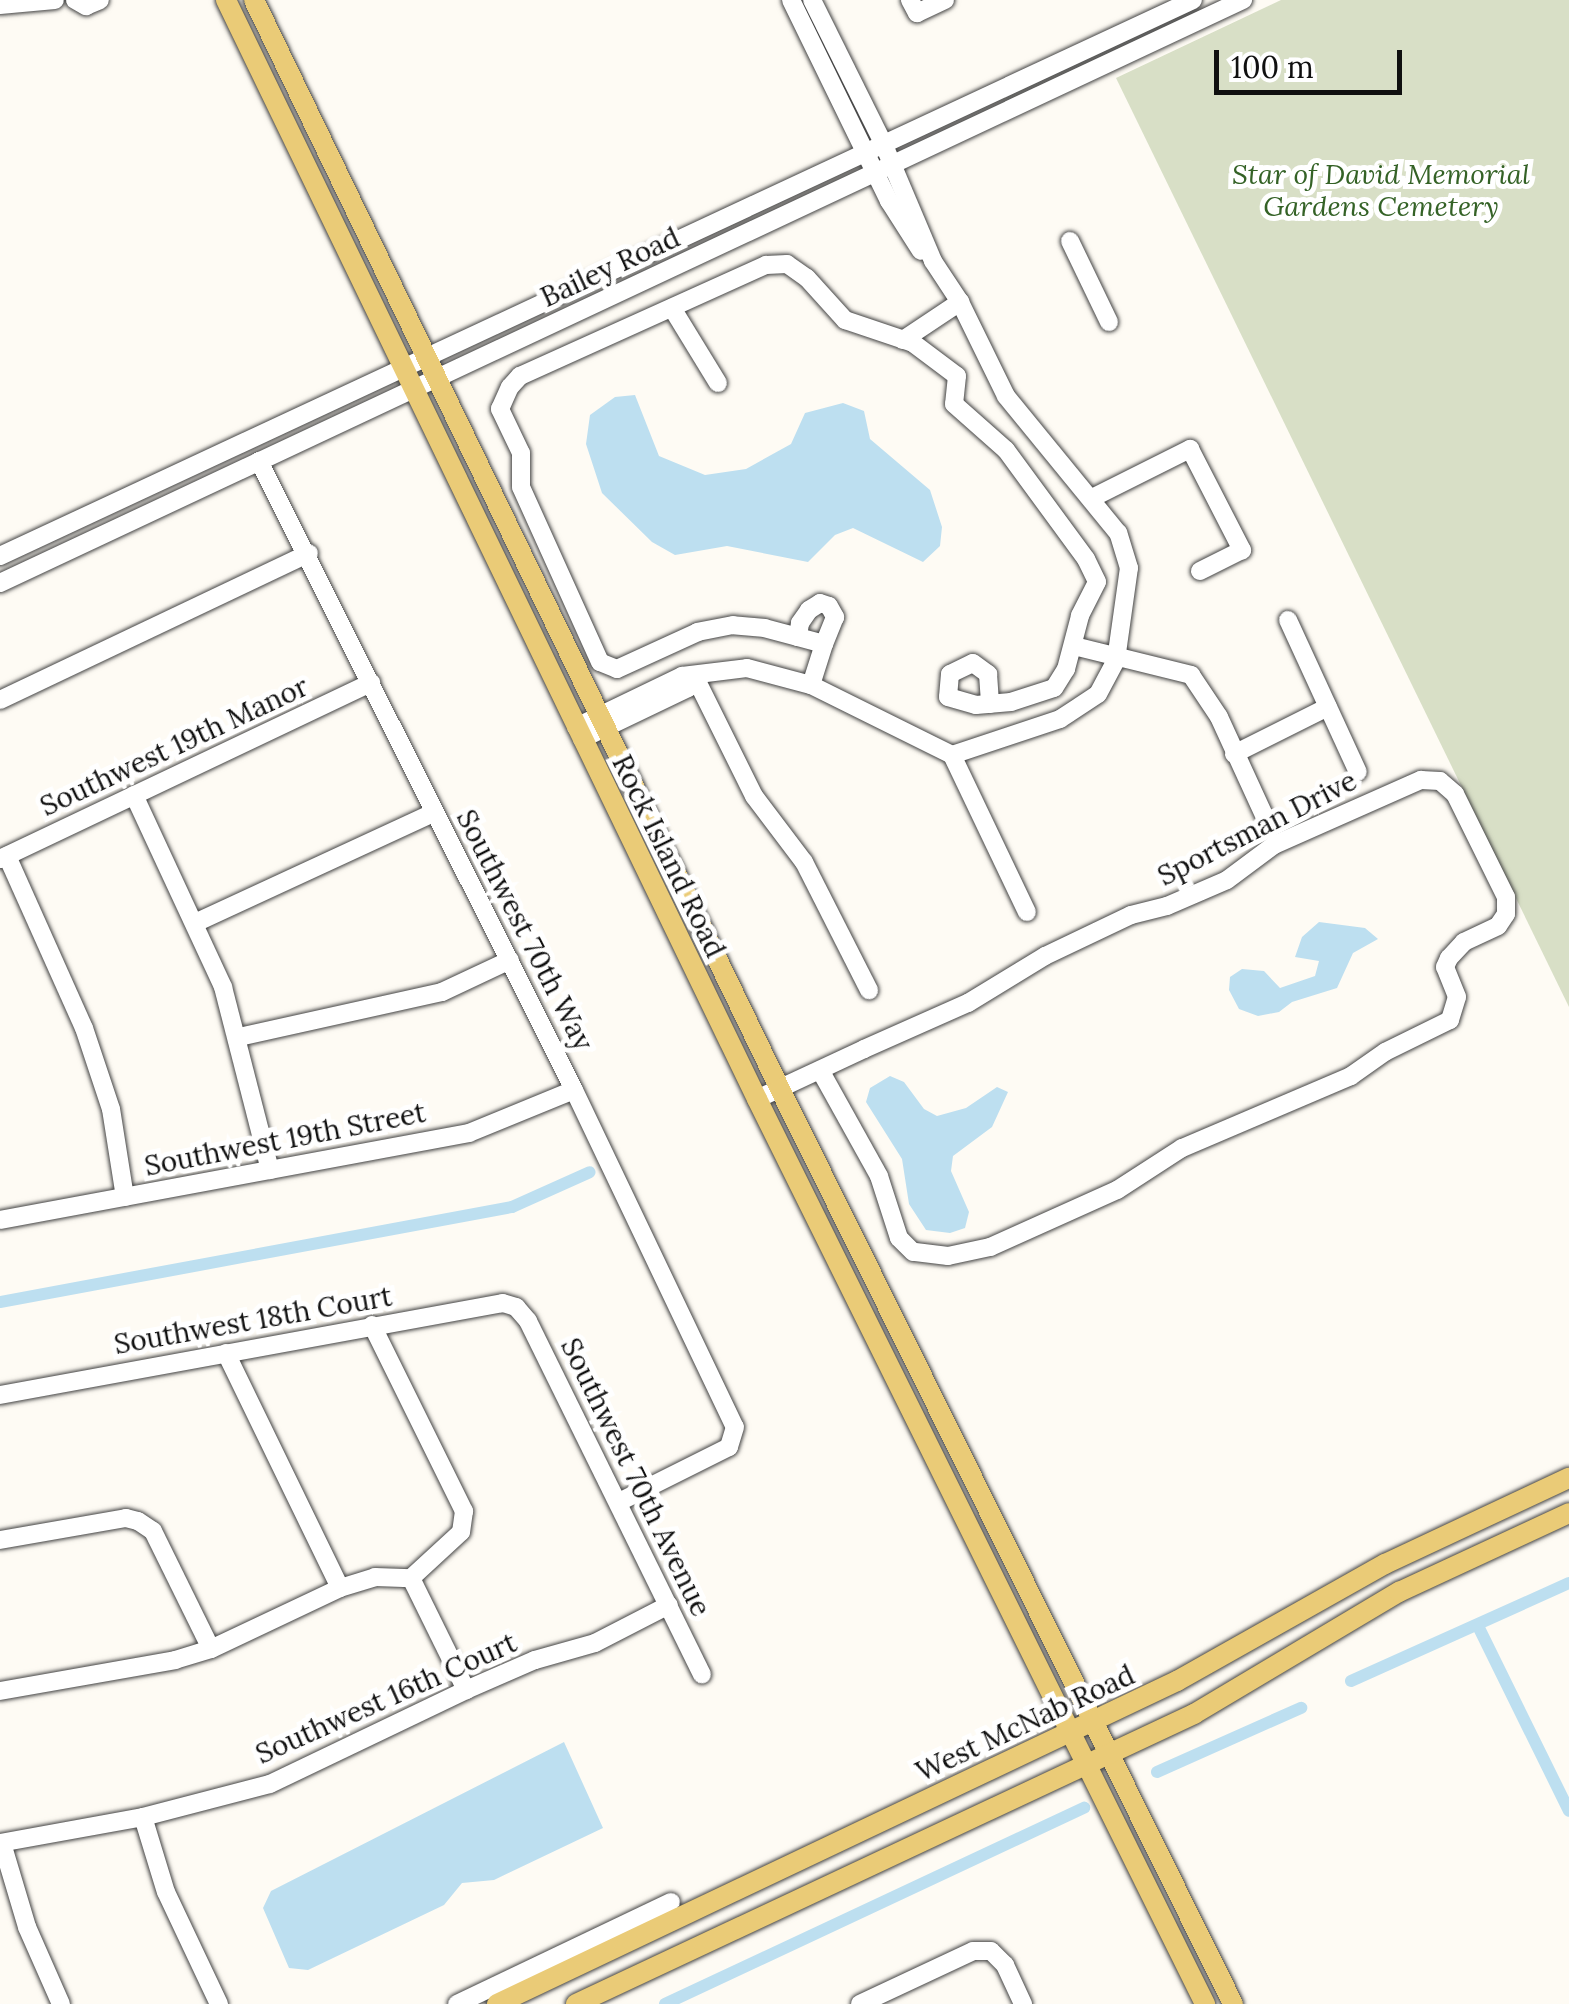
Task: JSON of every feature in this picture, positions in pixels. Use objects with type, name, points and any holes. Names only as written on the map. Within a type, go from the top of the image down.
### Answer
[{"type":"main road","name":"Rock Island Road","points":[[226,0],[757,1099],[1204,2004]]},
{"type":"main road","name":"Rock Island Road","points":[[254,0],[780,1088],[1234,2004]]},
{"type":"main road","name":"West McNab Road","points":[[497,2004],[1177,1682],[1386,1564],[1569,1478]]},
{"type":"main road","points":[[576,2004],[1194,1714],[1400,1592],[1569,1513]]},
{"type":"main road","points":[[1193,1980],[1218,2004]]},
{"type":"street","points":[[0,5],[55,0]]},
{"type":"street","points":[[75,0],[86,6],[100,0]]},
{"type":"street","points":[[791,0],[876,149]]},
{"type":"street","points":[[812,0],[884,168],[933,261],[960,302],[1006,396],[1118,533],[1129,568],[1116,660],[1098,694],[1060,720],[952,755]]},
{"type":"street","points":[[914,6],[945,0]]},
{"type":"street","name":"Bailey Road","points":[[0,556],[1193,0]]},
{"type":"street","name":"Bailey Road","points":[[0,582],[1244,0]]},
{"type":"street","points":[[1070,241],[1109,322]]},
{"type":"street","points":[[824,644],[733,625],[698,632],[618,669],[600,662],[520,487],[521,453],[500,408],[510,387],[520,376],[766,265],[787,264],[807,278],[845,320],[903,340],[957,376],[954,404],[1006,450],[1086,558],[1096,582],[1080,616],[1074,646],[1054,688],[990,704]]},
{"type":"street","points":[[903,340],[960,302]]},
{"type":"street","points":[[672,308],[718,383]]},
{"type":"street","points":[[1092,498],[1190,449],[1242,550],[1200,570]]},
{"type":"street","name":"Southwest 70th Way","points":[[259,461],[510,960],[735,1426],[729,1447],[619,1502]]},
{"type":"street","points":[[0,700],[309,554]]},
{"type":"street","points":[[798,637],[800,622],[820,603],[829,606],[835,617],[811,685]]},
{"type":"street","points":[[1288,620],[1358,772]]},
{"type":"street","points":[[1074,646],[1116,660],[1191,675],[1219,717],[1269,826]]},
{"type":"street","points":[[579,733],[682,676],[747,668],[811,685],[952,755],[1027,912]]},
{"type":"street","points":[[699,676],[718,729],[754,796],[804,862],[869,990]]},
{"type":"street","name":"Southwest 19th Manor","points":[[4,858],[372,683]]},
{"type":"street","points":[[1234,754],[1328,708]]},
{"type":"street","name":"Sportsman Drive","points":[[757,1099],[780,1088],[968,1003],[1031,963],[1131,915],[1227,880],[1274,845],[1421,780],[1440,781],[1455,794],[1506,897],[1506,914],[1498,926],[1464,942],[1449,958],[1445,967],[1457,997],[1450,1020],[1385,1052],[1352,1076],[1182,1148],[1117,1190],[990,1246],[948,1256],[913,1252],[899,1238],[879,1176],[820,1070]]},
{"type":"street","points":[[134,794],[195,923],[239,1038],[270,1170]]},
{"type":"street","points":[[195,923],[435,812]]},
{"type":"street","points":[[4,858],[84,1028],[111,1109],[125,1196]]},
{"type":"street","points":[[239,1038],[442,992],[510,960]]},
{"type":"street","name":"Southwest 19th Street","points":[[0,1220],[468,1133],[574,1090]]},
{"type":"street","name":"Southwest 18th Court","points":[[0,1395],[502,1303],[516,1307]]},
{"type":"street","name":"Southwest 70th Avenue","points":[[516,1307],[528,1322],[702,1674]]},
{"type":"street","points":[[0,1691],[212,1649],[340,1588],[375,1577],[411,1578],[461,1532],[464,1511],[372,1326]]},
{"type":"street","points":[[226,1353],[340,1588]]},
{"type":"street","points":[[0,1540],[126,1518],[138,1522],[153,1532],[212,1649]]},
{"type":"street","points":[[411,1578],[466,1690]]},
{"type":"street","name":"Southwest 16th Court","points":[[1,1843],[144,1817],[270,1784],[466,1690],[534,1660],[595,1642],[670,1605]]},
{"type":"street","points":[[144,1817],[166,1892],[219,2004]]},
{"type":"street","points":[[1,1843],[27,1927],[61,2004]]},
{"type":"street","points":[[457,2004],[672,1902]]},
{"type":"street","points":[[860,2004],[972,1952],[992,1951],[1005,1965],[1023,2004]]},
{"type":"green space","name":"Star of David Memorial Gardens Cemetery","points":[[1281,0],[1569,0],[1569,1007],[1116,78]]},
{"type":"water","points":[[635,395],[659,456],[705,475],[746,469],[791,444],[805,413],[843,403],[864,411],[870,439],[930,490],[942,527],[940,546],[923,562],[853,528],[835,535],[808,562],[727,546],[675,555],[652,542],[602,493],[586,444],[590,415],[615,397]]},
{"type":"water","points":[[1319,922],[1365,928],[1378,939],[1353,953],[1337,988],[1292,1002],[1279,1012],[1258,1016],[1239,1009],[1229,990],[1230,977],[1242,969],[1264,971],[1280,988],[1315,976],[1319,961],[1295,957],[1302,937]]},
{"type":"water","points":[[890,1076],[904,1082],[924,1109],[937,1116],[966,1108],[997,1087],[1008,1092],[992,1127],[953,1156],[951,1171],[969,1212],[965,1228],[950,1233],[926,1230],[909,1204],[902,1159],[866,1102],[870,1088]]},
{"type":"water","points":[[564,1742],[603,1828],[494,1880],[462,1883],[444,1905],[308,1970],[289,1968],[263,1908],[271,1891]]},
{"type":"waterway","points":[[0,1302],[512,1207],[590,1172]]},
{"type":"waterway","points":[[1351,1681],[1569,1583]]},
{"type":"waterway","points":[[1478,1626],[1569,1811]]},
{"type":"waterway","points":[[1157,1772],[1301,1708]]},
{"type":"waterway","points":[[665,2004],[1084,1808]]}]
